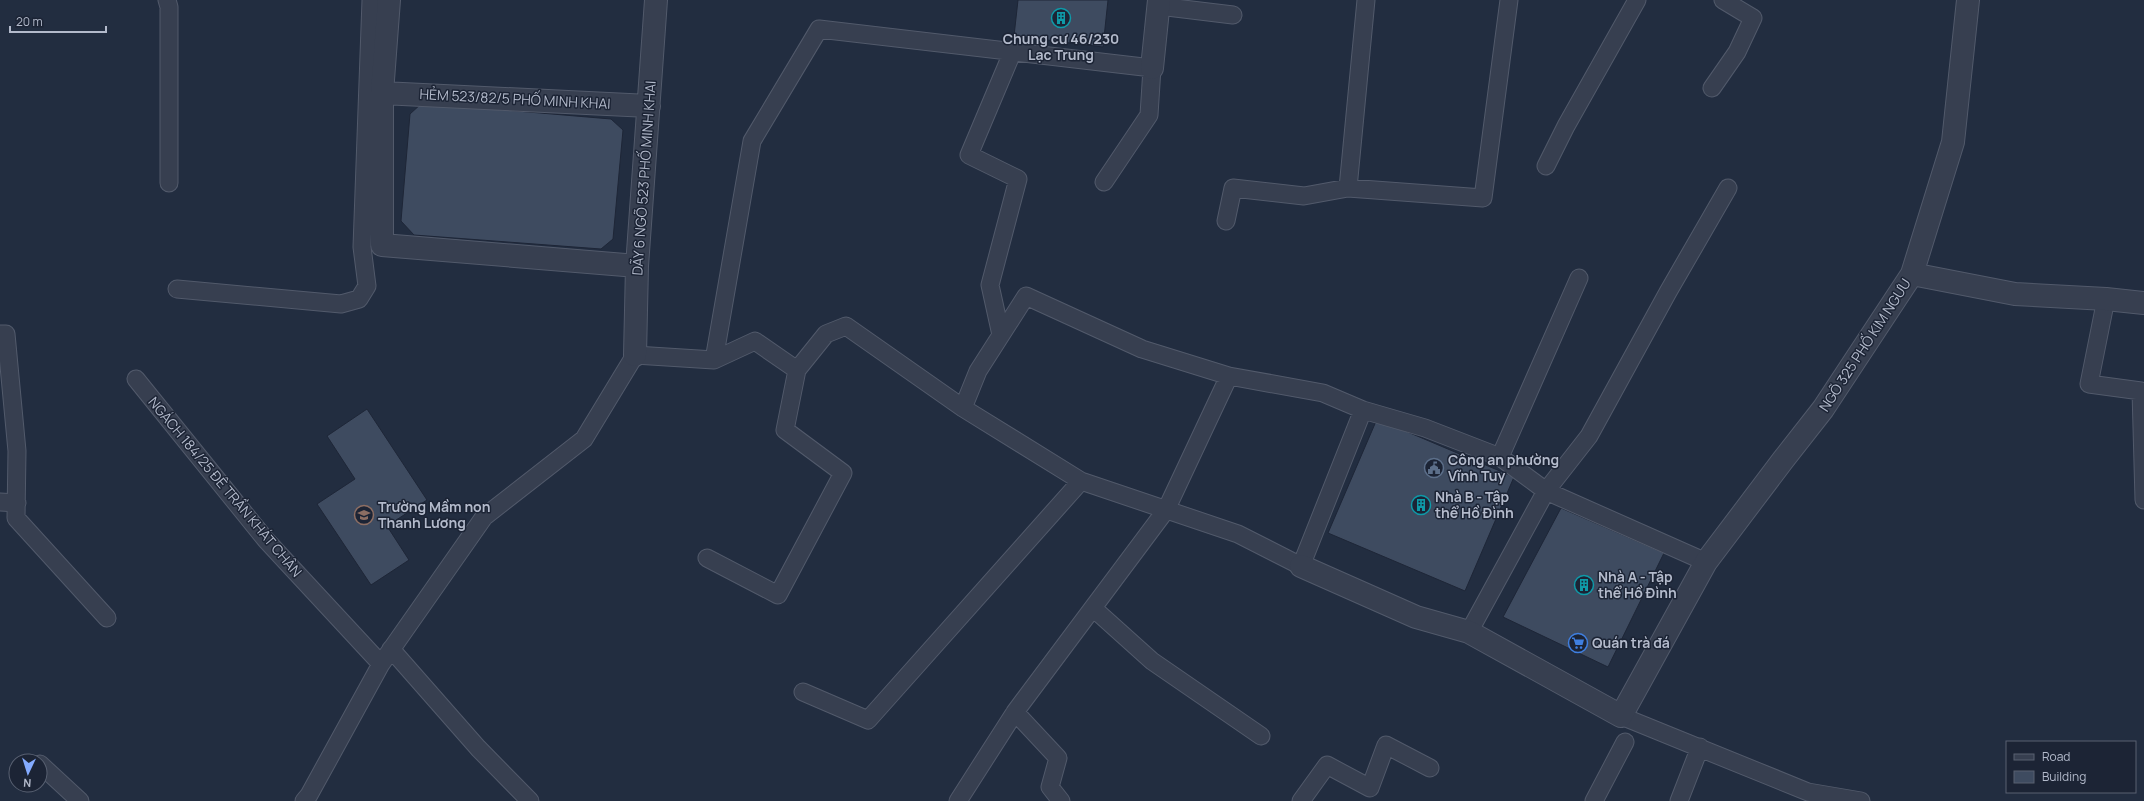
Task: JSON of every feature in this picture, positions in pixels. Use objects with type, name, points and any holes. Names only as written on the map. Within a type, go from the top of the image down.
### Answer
[{"type":"street","points":[[389,0],[382,93],[382,245],[637,266]]},
{"type":"street","name":"DÃY 6 NGÕ 523 PHỐ MINH KHAI","points":[[635,355],[637,266],[656,0]]},
{"type":"street","name":"NGÕ 325 PHỐ KIM NGƯU","points":[[1621,716],[1706,562],[1783,460],[1824,409],[1912,274],[1953,142],[1968,0]]},
{"type":"street","points":[[1152,68],[1159,3]]},
{"type":"street","name":"HẺM 523/82/5 PHỐ MINH KHAI","points":[[382,93],[649,106]]},
{"type":"street","points":[[1912,274],[1996,292],[2106,299],[2144,304]]},
{"type":"street","points":[[1301,566],[1416,617],[1469,632],[1621,716]]},
{"type":"lane","points":[[167,0],[169,7],[170,51],[169,183]]},
{"type":"lane","points":[[177,289],[342,304],[359,299],[367,286],[362,246],[371,0]]},
{"type":"lane","points":[[1348,188],[1366,0]]},
{"type":"lane","points":[[1226,221],[1234,188],[1304,196],[1348,188],[1483,198],[1509,0]]},
{"type":"lane","points":[[1546,166],[1566,126],[1637,0]]},
{"type":"lane","points":[[1712,88],[1737,52],[1753,18],[1723,0]]},
{"type":"lane","points":[[1159,3],[1233,15]]},
{"type":"lane","points":[[714,360],[752,140],[819,29],[1012,53],[1152,68],[1149,115],[1104,182]]},
{"type":"lane","points":[[1001,335],[990,285],[1018,179],[969,155],[1012,53]]},
{"type":"lane","points":[[1469,632],[1546,491],[1589,436],[1668,292],[1728,188]]},
{"type":"lane","points":[[1500,457],[1579,278]]},
{"type":"lane","points":[[963,408],[978,371],[1026,296],[1142,349],[1229,376],[1323,393],[1363,410],[1425,428],[1500,457],[1546,491],[1706,562]]},
{"type":"lane","points":[[2106,299],[2089,384],[2141,391],[2144,500]]},
{"type":"lane","points":[[707,558],[778,595],[843,473],[785,430],[797,370],[826,334],[846,326],[963,408],[1081,481],[1238,534],[1301,566],[1363,410]]},
{"type":"lane","points":[[0,334],[6,334],[17,451],[16,518],[107,618]]},
{"type":"lane","points":[[304,801],[309,795],[381,664],[484,517],[584,439],[635,355],[714,360],[755,342],[797,370]]},
{"type":"lane","points":[[958,801],[1015,712],[1166,510],[1229,376]]},
{"type":"lane","name":"NGÁCH 184/25 ĐÊ TRẦN KHÁT CHÂN","points":[[136,380],[266,540],[381,664]]},
{"type":"lane","points":[[803,692],[868,720],[1081,481]]},
{"type":"lane","points":[[0,502],[17,503]]},
{"type":"lane","points":[[1093,608],[1152,661],[1261,736]]},
{"type":"lane","points":[[391,649],[478,748],[530,801]]},
{"type":"lane","points":[[1015,712],[1058,758],[1050,787],[1061,801]]},
{"type":"lane","points":[[1621,716],[1700,747],[1807,796],[1861,801]]},
{"type":"lane","points":[[1594,801],[1625,742]]},
{"type":"lane","points":[[1301,801],[1327,765],[1370,788],[1386,745],[1430,768]]},
{"type":"lane","points":[[1679,801],[1700,747]]},
{"type":"lane","points":[[48,772],[80,801]]},
{"type":"building","name":"Chung cư 46/230 Lạc Trung","points":[[1018,0],[1108,0],[1103,47],[1014,36]]},
{"type":"building","points":[[422,103],[611,119],[623,130],[613,239],[601,249],[414,235],[401,221],[410,114]]},
{"type":"building","name":"Trường Mầm non Thanh Lương","points":[[367,409],[427,500],[387,526],[409,560],[371,585],[317,504],[355,479],[327,436]]},
{"type":"building","name":"Nhà B - Tập thể Hồ Đình","points":[[1377,419],[1514,477],[1465,591],[1328,533]]},
{"type":"building","name":"Nhà A - Tập thể Hồ Đình","points":[[1561,508],[1664,553],[1608,667],[1503,617]]},
{"type":"place","name":"Chung cư 46/230 Lạc Trung","points":[[1061,18]]},
{"type":"place","name":"Công an phường Vĩnh Tuy","points":[[1434,468]]},
{"type":"place","name":"Nhà B - Tập thể Hồ Đình","points":[[1421,505]]},
{"type":"place","name":"Trường Mầm non Thanh Lương","points":[[364,515]]},
{"type":"place","name":"Nhà A - Tập thể Hồ Đình","points":[[1584,585]]},
{"type":"place","name":"Quán trà đá","points":[[1578,643]]}]
